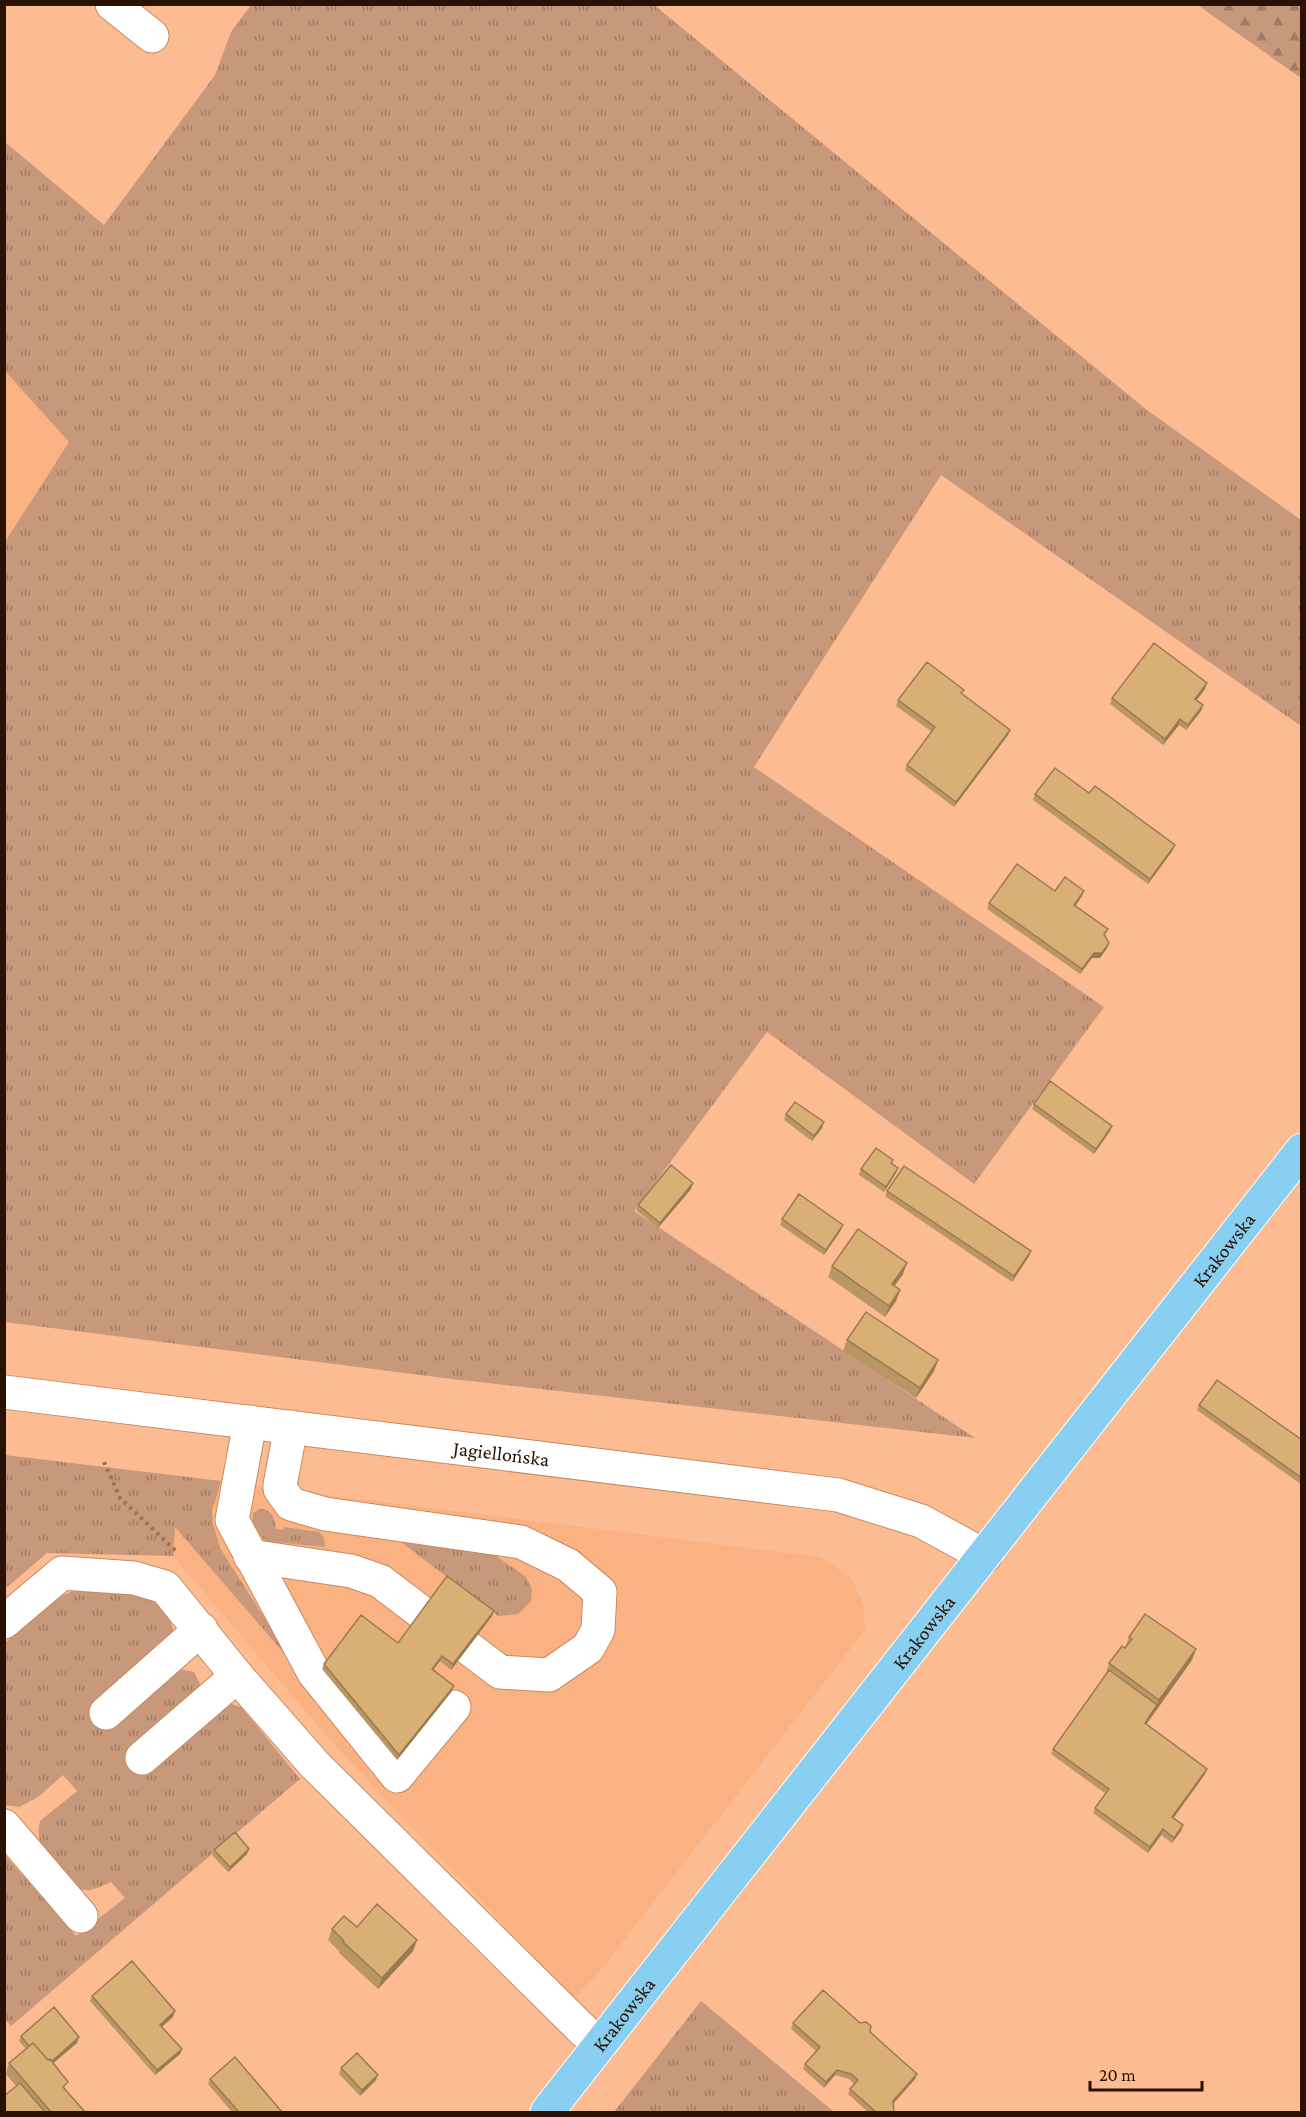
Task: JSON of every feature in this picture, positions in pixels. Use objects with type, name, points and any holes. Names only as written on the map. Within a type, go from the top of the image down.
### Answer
[{"type":"main road","name":"Krakowska","points":[[547,2112],[1302,1150]]},
{"type":"street","points":[[112,4],[152,36]]},
{"type":"street","name":"Jagiellońska","points":[[4,1392],[838,1496],[921,1521],[985,1556]]},
{"type":"street","points":[[250,1422],[232,1520],[314,1673],[397,1776],[454,1707]]},
{"type":"street","points":[[250,1556],[351,1571],[380,1581],[500,1672],[549,1675],[588,1648],[598,1630],[600,1593],[568,1565],[521,1542],[325,1514],[291,1504],[280,1489],[291,1427]]},
{"type":"street","points":[[351,1571],[362,1519]]},
{"type":"street","points":[[4,1622],[62,1574],[95,1574],[134,1578],[165,1587],[237,1676],[315,1765],[599,2046]]},
{"type":"street","points":[[106,1713],[201,1629]]},
{"type":"street","points":[[142,1758],[237,1676]]},
{"type":"street","points":[[4,1826],[81,1916]]},
{"type":"shaded area","points":[[5,371],[69,442],[5,542]]},
{"type":"shaded area","points":[[137,1471],[820,1557],[851,1578],[864,1605],[865,1630],[600,1971],[574,1999],[336,1747],[173,1556],[175,1526]]},
{"type":"green space","points":[[251,5],[654,5],[1147,410],[1301,520],[1301,726],[941,475],[754,767],[1104,1007],[974,1184],[767,1032],[634,1211],[975,1438],[452,1379],[5,1322],[5,542],[69,442],[5,371],[5,142],[104,225],[215,75],[231,32]]},
{"type":"green space","points":[[1198,5],[1301,5],[1301,78],[1206,11]]},
{"type":"green space","points":[[5,1455],[221,1481],[212,1511],[220,1548],[295,1666],[175,1527],[173,1556],[47,1553],[5,1589]]},
{"type":"green space","points":[[260,1509],[272,1515],[276,1529],[283,1530],[284,1527],[319,1532],[324,1538],[325,1547],[265,1541],[253,1521],[253,1513]]},
{"type":"green space","points":[[401,1542],[495,1555],[526,1577],[532,1589],[531,1601],[518,1614],[498,1616]]},
{"type":"green space","points":[[77,1589],[130,1592],[154,1602],[164,1611],[171,1623],[179,1669],[194,1672],[201,1686],[228,1703],[241,1707],[300,1779],[11,2026],[4,2018],[4,1854],[76,1936],[125,1898],[111,1882],[91,1890],[77,1888],[63,1876],[44,1851],[39,1834],[40,1821],[77,1791],[63,1775],[38,1797],[19,1807],[5,1805],[5,1643],[53,1600]]},
{"type":"green space","points":[[701,2001],[834,2112],[614,2112]]},
{"type":"building","points":[[1154,643],[1207,683],[1195,699],[1203,705],[1188,725],[1180,719],[1165,739],[1112,698]]},
{"type":"building","points":[[927,662],[964,690],[961,693],[1010,730],[956,802],[907,765],[935,727],[898,700]]},
{"type":"building","points":[[1055,768],[1089,793],[1095,786],[1175,845],[1150,879],[1035,794]]},
{"type":"building","points":[[1017,864],[1055,891],[1065,877],[1084,891],[1074,905],[1108,929],[1104,934],[1109,943],[1102,953],[1094,953],[1082,969],[989,903]]},
{"type":"building","points":[[1050,1081],[1112,1126],[1096,1149],[1034,1104]]},
{"type":"building","points":[[795,1102],[824,1122],[814,1136],[786,1114]]},
{"type":"building","points":[[876,1148],[893,1160],[891,1163],[898,1168],[886,1187],[861,1169]]},
{"type":"building","points":[[671,1165],[693,1183],[660,1223],[638,1205]]},
{"type":"building","points":[[904,1166],[1031,1251],[1014,1276],[887,1191]]},
{"type":"building","points":[[799,1194],[843,1225],[826,1250],[782,1219]]},
{"type":"building","points":[[858,1229],[907,1263],[892,1284],[900,1290],[889,1306],[832,1266]]},
{"type":"building","points":[[866,1312],[938,1360],[920,1388],[847,1340]]},
{"type":"building","points":[[1217,1380],[1302,1440],[1302,1478],[1199,1405]]},
{"type":"building","points":[[447,1576],[494,1611],[453,1664],[442,1656],[432,1669],[454,1686],[399,1755],[324,1664],[361,1615],[398,1643]]},
{"type":"building","points":[[1145,1614],[1196,1649],[1159,1700],[1109,1663],[1122,1646],[1125,1648],[1132,1639],[1129,1637]]},
{"type":"building","points":[[1109,1670],[1157,1705],[1145,1723],[1207,1769],[1172,1817],[1183,1825],[1174,1838],[1163,1829],[1150,1847],[1095,1808],[1109,1789],[1053,1749]]},
{"type":"building","points":[[235,1832],[249,1849],[230,1867],[214,1850]]},
{"type":"building","points":[[377,1904],[417,1940],[382,1978],[332,1929],[344,1916],[357,1927]]},
{"type":"building","points":[[132,1961],[175,2011],[160,2025],[182,2049],[157,2070],[92,1996]]},
{"type":"building","points":[[823,1990],[860,2023],[866,2022],[871,2026],[870,2032],[917,2074],[893,2101],[894,2112],[876,2112],[850,2089],[858,2080],[851,2074],[837,2070],[826,2082],[805,2064],[820,2047],[793,2023]]},
{"type":"building","points":[[54,2007],[79,2037],[52,2061],[48,2060],[33,2043],[29,2046],[21,2036]]},
{"type":"building","points":[[33,2043],[48,2060],[50,2059],[68,2082],[63,2087],[85,2112],[51,2112],[9,2063]]},
{"type":"building","points":[[357,2053],[378,2075],[362,2090],[341,2068]]},
{"type":"building","points":[[235,2057],[282,2112],[239,2112],[210,2079]]},
{"type":"building","points":[[20,2083],[45,2112],[4,2112],[4,2096]]}]
